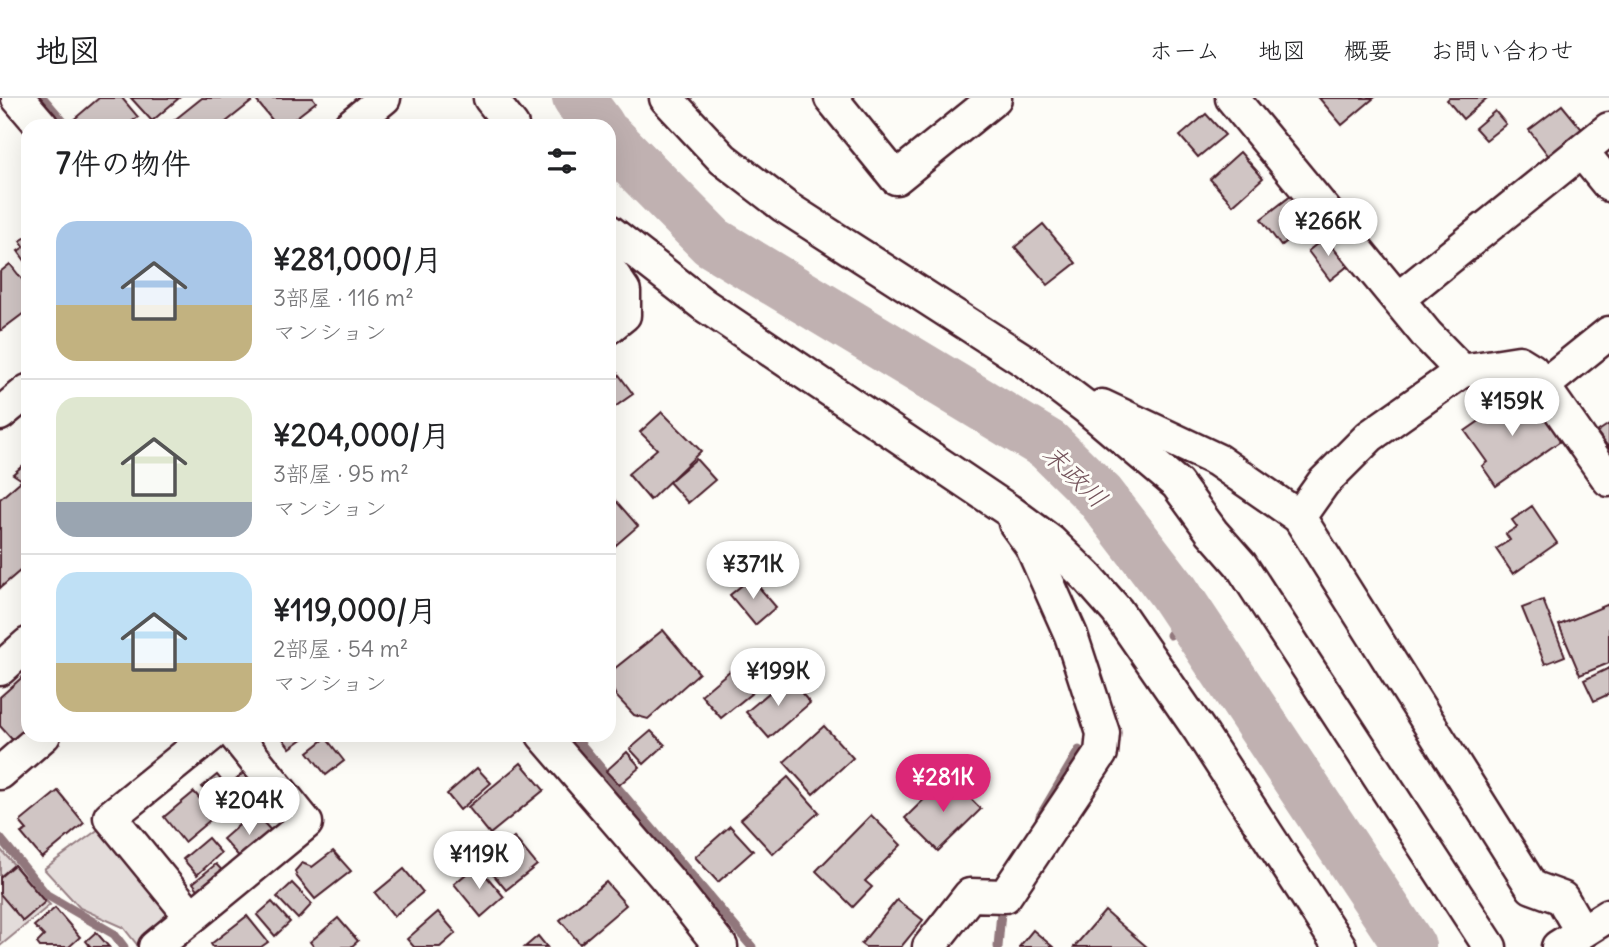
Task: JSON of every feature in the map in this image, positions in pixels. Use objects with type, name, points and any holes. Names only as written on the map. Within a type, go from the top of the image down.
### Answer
[{"type":"street","points":[[358,119],[384,98]]},
{"type":"street","points":[[490,98],[506,119]]},
{"type":"street","points":[[666,98],[723,159],[784,206],[1025,361],[1087,408],[1178,484],[1212,532],[1241,565],[1490,947]]},
{"type":"street","points":[[831,98],[896,178],[995,98]]},
{"type":"street","points":[[1232,98],[1427,335],[1462,370]]},
{"type":"street","points":[[1399,298],[1609,129]]},
{"type":"street","points":[[1582,152],[1609,185]]},
{"type":"street","points":[[616,236],[704,305],[1008,510],[1050,541],[1088,578],[1117,611],[1200,731],[1340,947]]},
{"type":"street","points":[[616,280],[624,291],[624,315],[616,321]]},
{"type":"street","points":[[1543,386],[1609,333]]},
{"type":"street","points":[[1299,517],[1322,483],[1370,436],[1462,370],[1520,362],[1532,370],[1609,480]]},
{"type":"street","points":[[0,414],[21,397]]},
{"type":"street","points":[[1087,408],[1102,405],[1217,460],[1299,517],[1532,887],[1562,898],[1573,917]]},
{"type":"street","points":[[929,947],[970,894],[1000,896],[1101,753],[1102,733],[1071,635],[1031,545],[1008,510]]},
{"type":"street","points":[[0,668],[21,650]]},
{"type":"street","points":[[0,774],[36,742]]},
{"type":"street","points":[[191,916],[110,817],[202,742]]},
{"type":"street","points":[[155,947],[306,822],[241,742]]},
{"type":"street","points":[[549,742],[668,880],[721,947]]},
{"type":"street","points":[[1558,947],[1609,915]]},
{"type":"shaded area","points":[[103,826],[172,912],[145,947],[139,947],[123,927],[80,908],[44,869]]},
{"type":"shaded area","points":[[0,849],[50,905],[0,946]]},
{"type":"building","points":[[99,98],[122,98],[138,117],[135,119],[74,119]]},
{"type":"building","points":[[131,98],[179,98],[154,119],[150,119]]},
{"type":"building","points":[[202,98],[313,98],[316,102],[294,119],[271,119],[255,99],[230,119],[176,119]]},
{"type":"building","points":[[1319,98],[1374,98],[1342,125]]},
{"type":"building","points":[[1487,98],[1463,119],[1447,100]]},
{"type":"building","points":[[1562,105],[1585,133],[1551,159],[1529,130]]},
{"type":"building","points":[[1495,111],[1506,124],[1486,140],[1475,128]]},
{"type":"building","points":[[1206,114],[1225,135],[1198,157],[1180,136]]},
{"type":"building","points":[[1240,152],[1263,178],[1233,205],[1210,179]]},
{"type":"building","points":[[1292,195],[1312,221],[1281,246],[1261,219]]},
{"type":"building","points":[[1043,224],[1076,263],[1048,285],[1015,247]]},
{"type":"building","points":[[1326,237],[1349,265],[1330,280],[1308,251]]},
{"type":"building","points":[[10,264],[21,278],[21,315],[0,331],[0,272]]},
{"type":"building","points":[[616,371],[633,394],[616,406]]},
{"type":"building","points":[[1517,395],[1528,410],[1537,404],[1562,440],[1496,486],[1482,466],[1487,462],[1465,431]]},
{"type":"building","points":[[662,412],[701,451],[650,500],[628,474],[657,449],[640,432]]},
{"type":"building","points":[[1609,424],[1609,448],[1597,432]]},
{"type":"building","points":[[696,459],[715,480],[688,503],[669,482]]},
{"type":"building","points":[[21,467],[21,479],[13,474]]},
{"type":"building","points":[[21,481],[21,570],[0,588],[0,499]]},
{"type":"building","points":[[616,501],[638,526],[616,545]]},
{"type":"building","points":[[1532,506],[1557,543],[1513,574],[1496,549],[1510,540],[1506,534],[1517,527],[1512,520]]},
{"type":"building","points":[[751,578],[776,607],[755,625],[730,595]]},
{"type":"building","points":[[1543,600],[1565,656],[1545,664],[1522,608]]},
{"type":"building","points":[[1609,604],[1609,663],[1580,675],[1559,625]]},
{"type":"building","points":[[663,630],[699,673],[648,719],[634,715],[616,696],[616,667]]},
{"type":"building","points":[[738,664],[758,688],[721,718],[701,695]]},
{"type":"building","points":[[1609,668],[1609,694],[1594,701],[1584,680]]},
{"type":"building","points":[[788,677],[810,703],[769,738],[746,712]]},
{"type":"building","points":[[21,678],[22,742],[18,746],[0,726],[0,697]]},
{"type":"building","points":[[824,726],[853,758],[813,794],[784,762]]},
{"type":"building","points":[[651,731],[665,745],[644,764],[630,749]]},
{"type":"building","points":[[285,742],[298,742],[290,748]]},
{"type":"building","points":[[321,742],[329,742],[344,761],[326,775],[308,752]]},
{"type":"building","points":[[627,752],[640,767],[619,785],[606,771]]},
{"type":"building","points":[[521,763],[544,790],[490,834],[468,807]]},
{"type":"building","points":[[477,768],[491,783],[460,810],[447,794]]},
{"type":"building","points":[[247,770],[259,785],[248,794],[236,779]]},
{"type":"building","points":[[217,775],[234,795],[219,807],[202,787]]},
{"type":"building","points":[[948,776],[981,809],[938,851],[905,818]]},
{"type":"building","points":[[788,777],[819,812],[773,854],[741,819]]},
{"type":"building","points":[[58,791],[84,823],[42,858],[21,833],[27,830],[20,822]]},
{"type":"building","points":[[194,792],[215,816],[184,842],[164,817]]},
{"type":"building","points":[[254,812],[275,835],[245,863],[223,839]]},
{"type":"building","points":[[871,815],[901,845],[865,881],[872,887],[853,907],[816,871]]},
{"type":"building","points":[[730,826],[753,851],[718,882],[695,857]]},
{"type":"building","points":[[514,837],[537,865],[506,890],[483,862]]},
{"type":"building","points":[[208,838],[221,853],[197,875],[183,859]]},
{"type":"building","points":[[333,851],[351,871],[315,899],[295,871],[302,863],[312,867]]},
{"type":"building","points":[[216,864],[228,877],[204,897],[193,883]]},
{"type":"building","points":[[14,865],[45,902],[23,921],[0,894],[0,877]]},
{"type":"building","points":[[477,865],[504,897],[481,917],[454,884]]},
{"type":"building","points":[[404,869],[423,892],[394,916],[375,893]]},
{"type":"building","points":[[606,882],[626,905],[580,944],[560,920]]},
{"type":"building","points":[[292,883],[312,904],[298,919],[277,897]]},
{"type":"building","points":[[897,900],[923,920],[901,947],[865,947],[861,944]]},
{"type":"building","points":[[272,902],[290,922],[275,936],[257,915]]},
{"type":"building","points":[[55,908],[80,937],[69,947],[40,947],[37,943],[44,936],[34,926]]},
{"type":"building","points":[[1105,911],[1147,947],[1074,947]]},
{"type":"building","points":[[438,912],[456,933],[440,947],[414,947],[407,939]]},
{"type":"building","points":[[247,916],[268,942],[261,947],[213,947],[211,944]]},
{"type":"building","points":[[338,918],[358,941],[351,947],[314,947],[310,942]]},
{"type":"building","points":[[1033,930],[1053,947],[1019,947]]},
{"type":"building","points":[[96,932],[109,947],[88,947],[90,946],[86,941]]},
{"type":"building","points":[[538,936],[547,947],[525,947]]},
{"type":"waterway","points":[[43,98],[61,119]]},
{"type":"waterway","name":"末政川","points":[[578,98],[594,119]]},
{"type":"waterway","name":"末政川","points":[[616,145],[712,242],[1048,445],[1100,496],[1173,591],[1410,947]]},
{"type":"waterway","points":[[1170,635],[1187,613]]},
{"type":"waterway","points":[[579,742],[752,947]]},
{"type":"waterway","points":[[1040,816],[1079,750]]},
{"type":"waterway","points":[[0,838],[47,895],[114,934],[124,947]]},
{"type":"waterway","points":[[998,947],[1002,900]]}]
